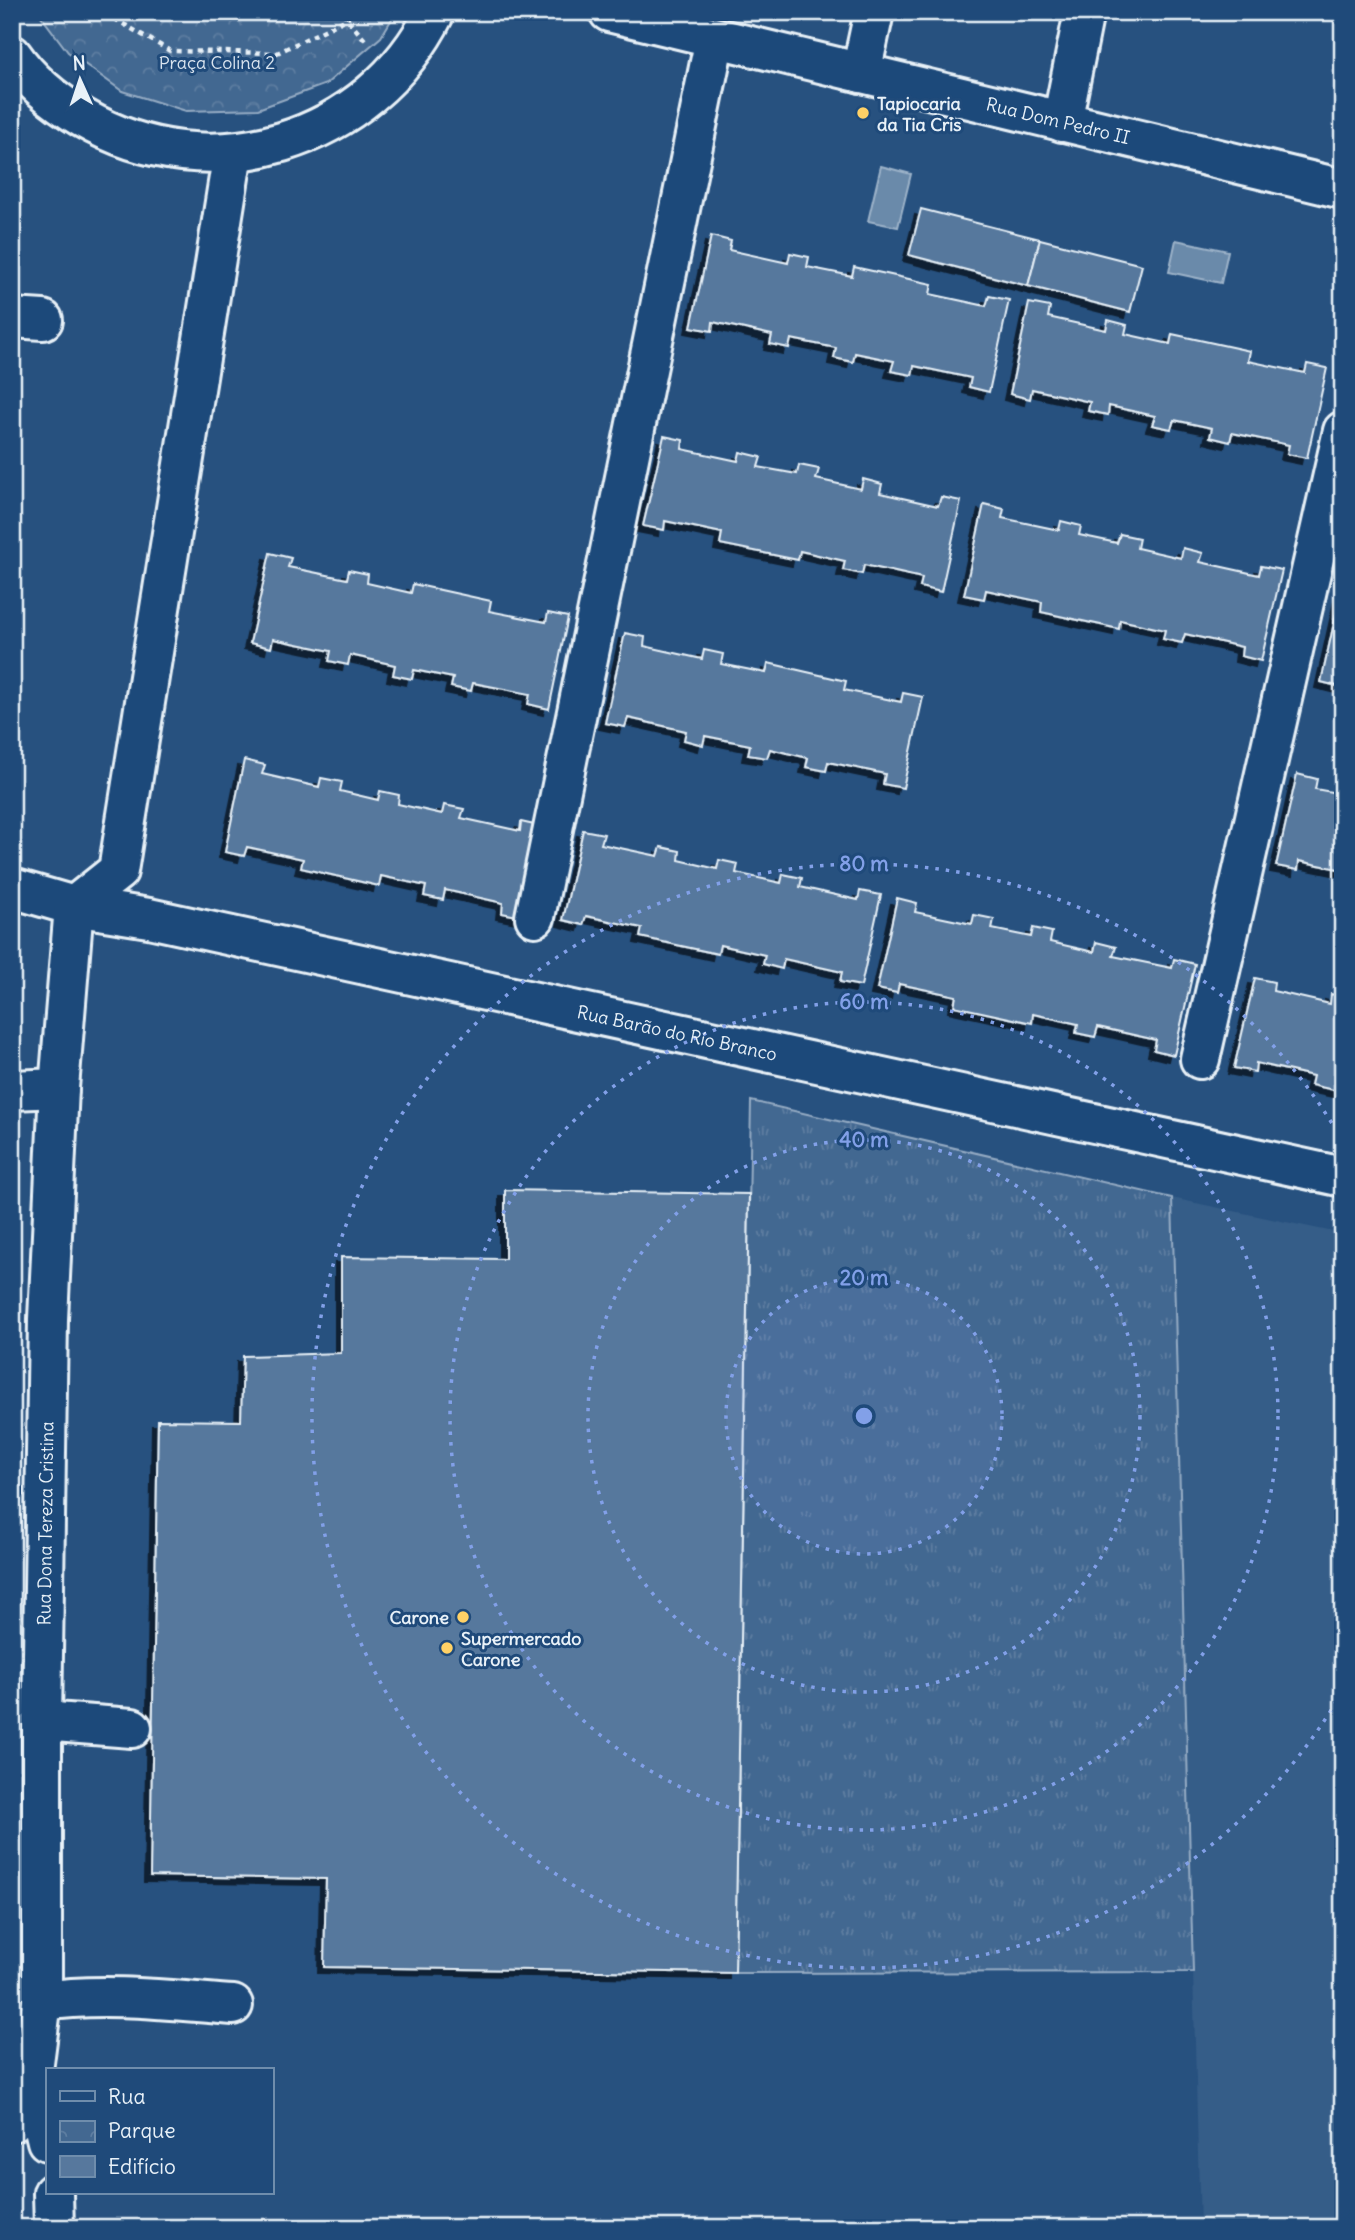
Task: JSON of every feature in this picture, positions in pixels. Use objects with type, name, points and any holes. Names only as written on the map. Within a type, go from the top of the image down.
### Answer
[{"type":"street","points":[[12,55],[39,86],[66,108],[129,140],[163,149],[198,153],[233,152],[269,146],[304,135],[337,119],[393,74],[412,52],[435,12]]},
{"type":"street","name":"Rua Dom Pedro II","points":[[609,12],[1062,122],[1340,178]]},
{"type":"street","points":[[861,73],[874,12]]},
{"type":"street","points":[[1062,122],[1084,12]]},
{"type":"street","points":[[535,917],[715,38]]},
{"type":"street","points":[[74,906],[118,871],[233,152]]},
{"type":"street","points":[[1200,1059],[1343,431]]},
{"type":"street","name":"Rua Barão do Río Branco","points":[[12,888],[74,906],[149,918],[1343,1177]]},
{"type":"street","name":"Rua Dona Tereza Cristina","points":[[46,2137],[32,2078],[42,2001],[42,1721],[48,1319],[59,1088],[74,906]]},
{"type":"street","points":[[12,1090],[59,1088]]},
{"type":"street","points":[[42,1721],[132,1728]]},
{"type":"street","points":[[42,2001],[113,1996],[233,2005]]},
{"type":"street","points":[[12,2122],[18,2103],[32,2078]]},
{"type":"street","points":[[53,2194],[54,2228]]},
{"type":"path","points":[[107,12],[170,51],[277,53],[347,19],[351,12]]},
{"type":"shaded area","points":[[881,166],[911,174],[898,227],[868,221]]},
{"type":"shaded area","points":[[1176,240],[1228,251],[1221,283],[1169,272]]},
{"type":"shaded area","points":[[1172,1198],[1343,1234],[1343,2228],[1200,2228]]},
{"type":"green space","name":"Praça Colina 2","points":[[38,12],[396,12],[381,37],[326,84],[258,109],[186,111],[122,91],[68,52]]},
{"type":"green space","points":[[751,1101],[1172,1198],[1193,1972],[735,1973]]},
{"type":"building","points":[[921,209],[1040,239],[1028,286],[909,255]]},
{"type":"building","points":[[711,236],[731,241],[729,250],[788,263],[790,253],[809,257],[807,267],[852,276],[854,267],[932,284],[930,294],[986,306],[989,296],[1009,300],[989,392],[969,387],[971,378],[914,366],[912,375],[891,371],[894,361],[855,353],[853,362],[834,358],[836,348],[791,339],[789,348],[770,344],[772,335],[713,322],[712,331],[691,327]]},
{"type":"building","points":[[1040,239],[1142,265],[1130,312],[1028,286]]},
{"type":"building","points":[[1029,303],[1050,307],[1048,317],[1106,330],[1108,320],[1127,325],[1125,334],[1170,344],[1172,334],[1250,351],[1248,361],[1305,373],[1307,364],[1327,368],[1307,458],[1287,454],[1289,445],[1232,433],[1230,442],[1210,437],[1212,428],[1174,420],[1171,429],[1152,425],[1155,416],[1109,406],[1108,415],[1088,411],[1090,402],[1032,389],[1030,399],[1010,394]]},
{"type":"building","points":[[664,436],[683,440],[682,449],[738,461],[740,452],[761,457],[758,467],[797,474],[799,465],[819,469],[816,479],[861,489],[863,479],[882,484],[880,493],[938,506],[941,497],[961,501],[941,592],[920,587],[922,578],[864,565],[862,574],[843,570],[845,561],[800,551],[798,560],[720,544],[722,533],[665,521],[664,530],[643,526]]},
{"type":"building","points":[[984,504],[1004,509],[1002,518],[1059,530],[1061,521],[1081,526],[1079,535],[1117,543],[1120,534],[1139,538],[1137,548],[1181,558],[1183,548],[1203,553],[1200,562],[1259,575],[1261,566],[1282,570],[1261,661],[1241,656],[1242,647],[1185,634],[1182,643],[1163,639],[1165,630],[1120,620],[1119,629],[1041,612],[1042,602],[986,590],[984,599],[964,595]]},
{"type":"building","points":[[270,553],[291,558],[288,567],[347,579],[349,570],[368,574],[367,583],[411,593],[413,584],[491,601],[489,611],[546,622],[548,613],[568,617],[549,709],[528,704],[530,694],[473,683],[471,691],[451,687],[453,678],[414,670],[412,679],[393,675],[395,665],[350,655],[348,665],[329,661],[331,651],[273,639],[271,648],[250,643]]},
{"type":"building","points":[[1341,591],[1343,678],[1341,687],[1321,682]]},
{"type":"building","points":[[625,633],[645,637],[644,646],[702,659],[704,650],[723,654],[721,664],[766,673],[768,663],[846,681],[844,690],[901,702],[903,693],[923,697],[903,788],[883,784],[885,774],[828,762],[826,771],[806,767],[808,758],[770,749],[767,758],[748,755],[750,745],[705,736],[703,745],[684,740],[686,731],[628,718],[625,727],[605,723]]},
{"type":"building","points":[[244,760],[265,765],[262,774],[319,787],[321,778],[342,782],[340,791],[378,800],[380,791],[399,795],[398,804],[442,814],[444,805],[464,809],[461,818],[520,831],[521,822],[543,827],[522,917],[502,913],[503,903],[445,890],[443,900],[424,896],[426,886],[381,876],[379,886],[301,868],[303,859],[247,847],[244,856],[225,852]]},
{"type":"building","points":[[1297,774],[1317,779],[1315,789],[1343,794],[1343,870],[1299,861],[1298,870],[1276,866]]},
{"type":"building","points":[[583,830],[604,834],[601,844],[658,856],[661,847],[680,851],[679,860],[717,869],[719,860],[738,864],[736,873],[781,883],[783,874],[802,878],[800,887],[858,900],[860,891],[881,895],[861,986],[840,982],[842,972],[784,959],[782,969],[763,964],[765,955],[720,945],[718,954],[640,937],[642,928],[586,916],[583,925],[563,920]]},
{"type":"building","points":[[897,898],[917,903],[915,912],[972,924],[974,915],[994,919],[992,929],[1031,937],[1033,928],[1052,932],[1050,942],[1094,952],[1096,942],[1116,947],[1113,956],[1172,968],[1174,959],[1195,964],[1174,1055],[1154,1050],[1156,1040],[1098,1027],[1095,1037],[1076,1033],[1078,1024],[1033,1014],[1032,1023],[954,1006],[956,996],[899,984],[897,993],[877,989]]},
{"type":"building","points":[[1255,978],[1274,982],[1273,991],[1330,1004],[1331,994],[1343,997],[1343,1092],[1311,1085],[1313,1076],[1256,1063],[1255,1072],[1234,1068]]},
{"type":"building","name":"Supermercado Carone","points":[[505,1190],[749,1194],[735,1973],[324,1967],[326,1879],[150,1876],[158,1420],[241,1421],[243,1356],[341,1353],[341,1257],[505,1259]]},
{"type":"place","name":"Tapiocaria da Tia Cris","points":[[863,113]]},
{"type":"place","name":"Carone","points":[[463,1617]]},
{"type":"place","name":"Supermercado Carone","points":[[447,1648]]}]
